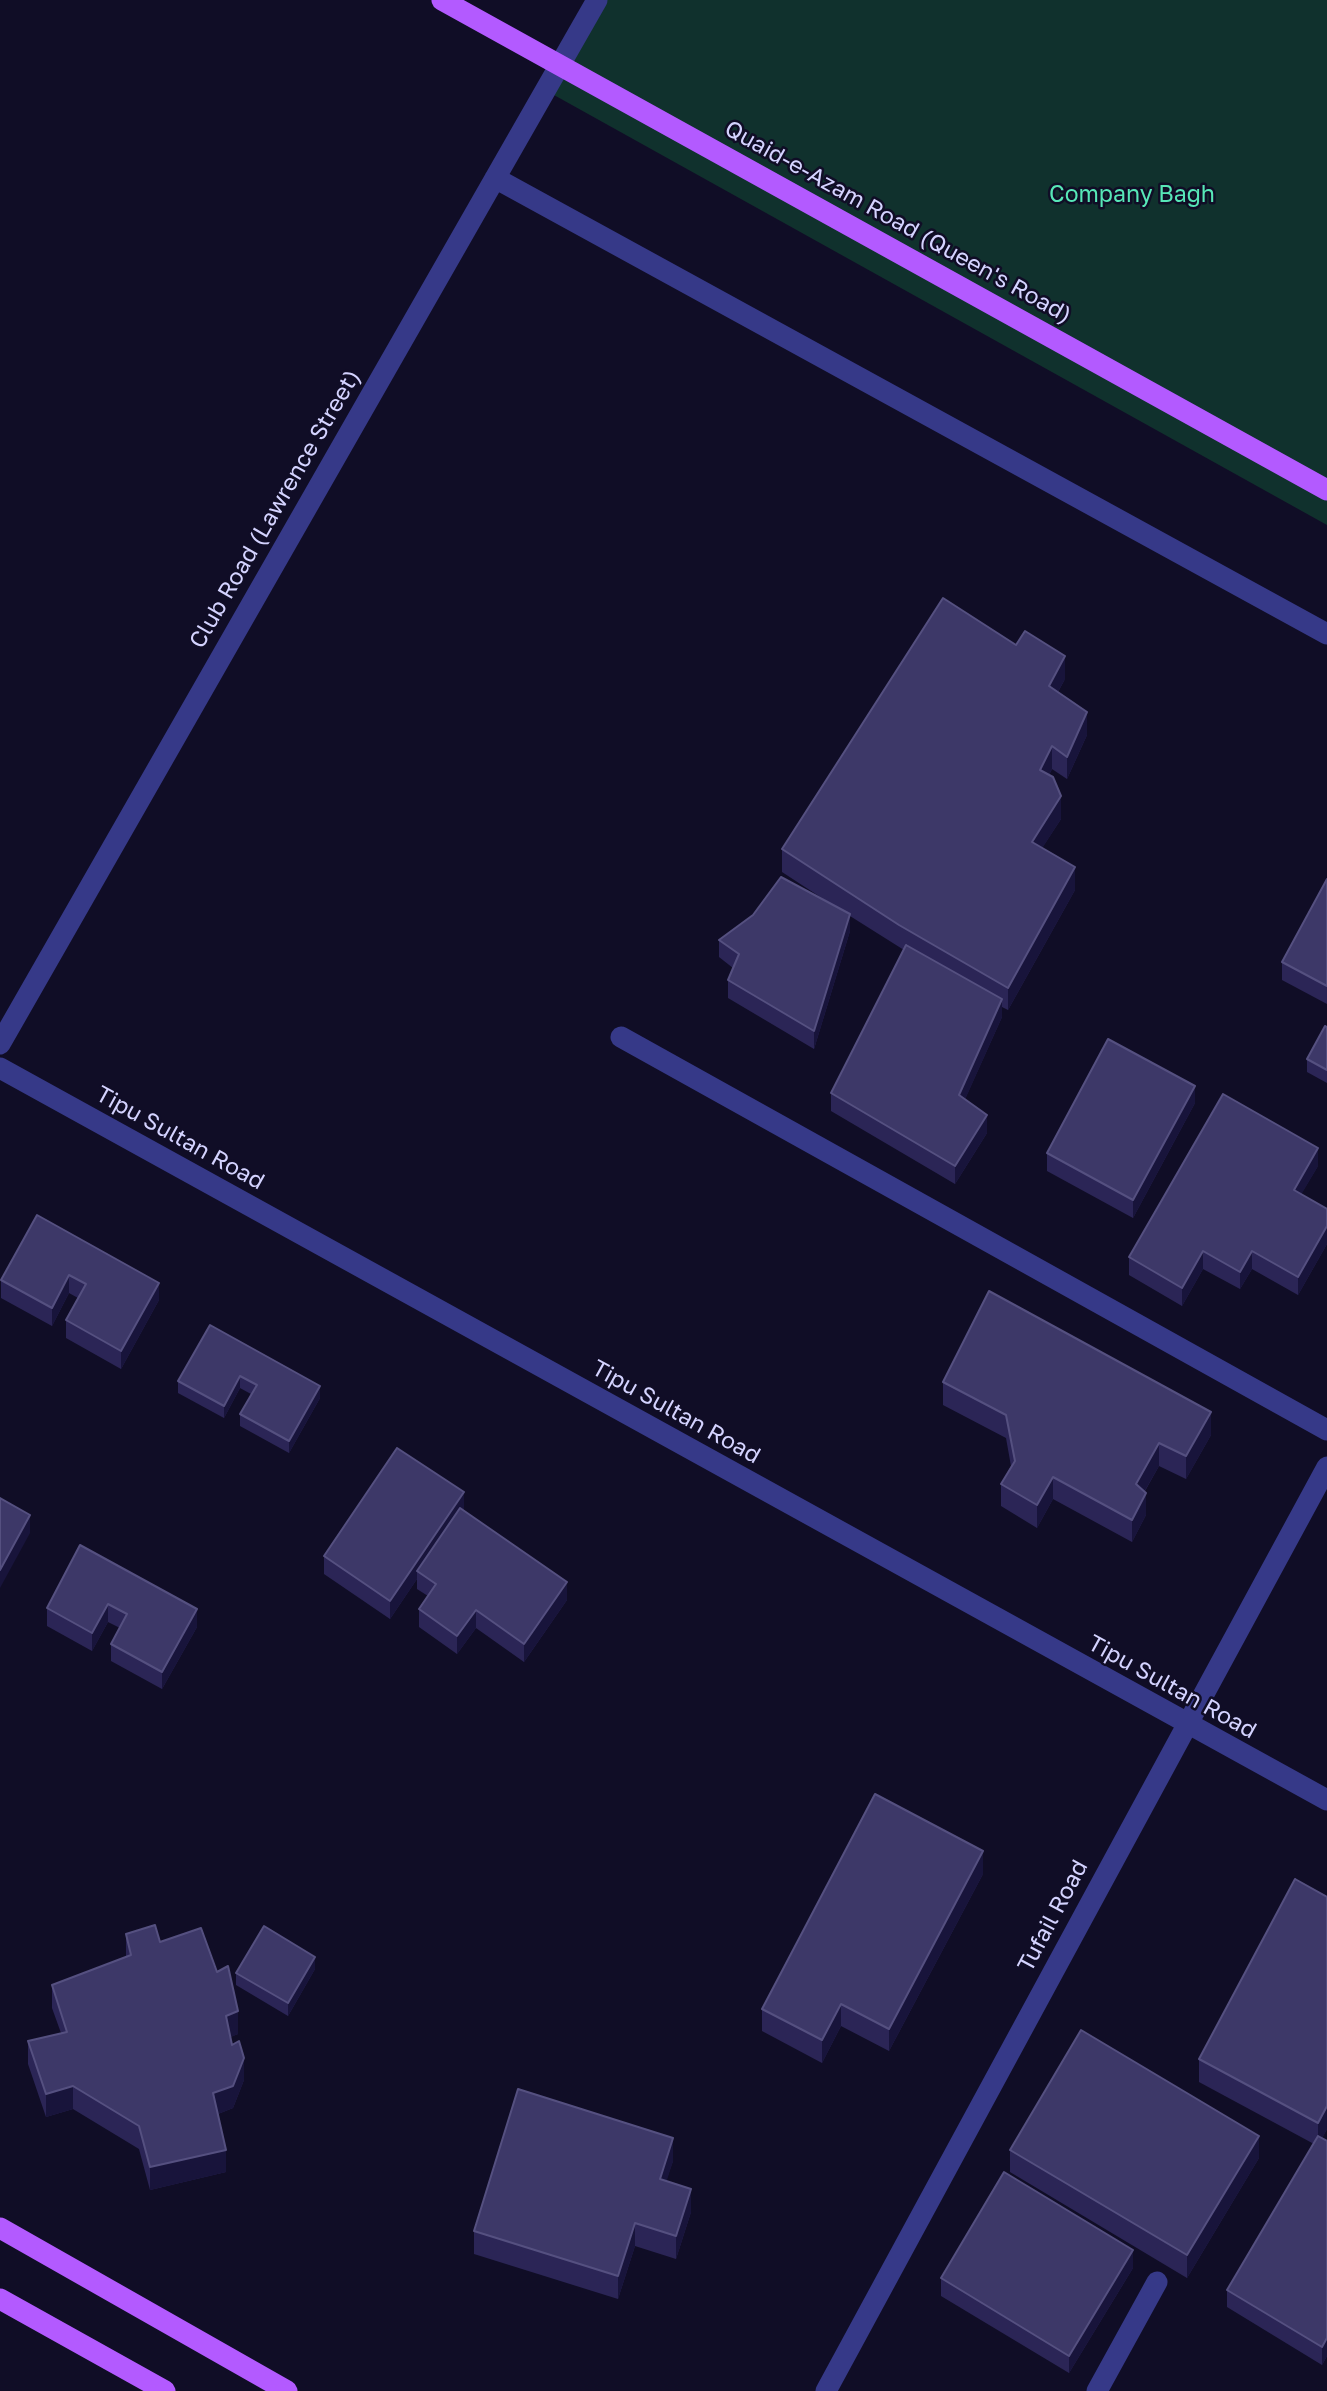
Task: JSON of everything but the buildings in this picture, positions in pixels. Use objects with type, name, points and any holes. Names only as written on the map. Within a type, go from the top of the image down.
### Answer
[{"type":"main road","name":"Quaid-e-Azam Road (Queen's Road)","points":[[442,0],[1327,490]]},
{"type":"main road","points":[[0,2228],[286,2391]]},
{"type":"main road","points":[[0,2299],[165,2391]]},
{"type":"street","name":"Club Road (Lawrence Street)","points":[[0,1044],[597,0]]},
{"type":"street","points":[[495,178],[1327,634]]},
{"type":"street","points":[[621,1037],[1327,1430]]},
{"type":"street","name":"Tipu Sultan Road","points":[[0,1068],[1187,1726],[1327,1800]]},
{"type":"street","name":"Tufail Road","points":[[825,2391],[1327,1467]]},
{"type":"street","points":[[1097,2391],[1157,2282]]},
{"type":"green space","name":"Company Bagh","points":[[596,0],[1327,0],[1327,525],[545,90]]}]
